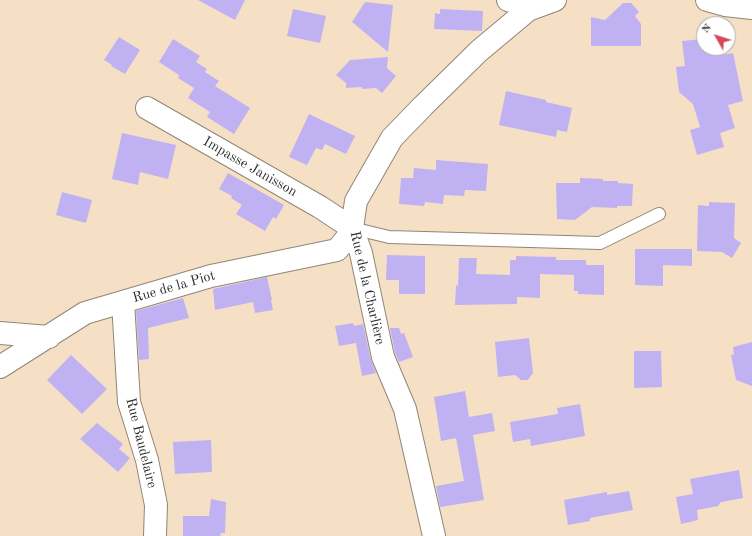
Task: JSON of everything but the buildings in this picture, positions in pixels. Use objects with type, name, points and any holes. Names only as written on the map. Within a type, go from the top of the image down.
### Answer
[{"type":"street","points":[[508,0],[528,10]]},
{"type":"street","name":"Rue de la Charlière","points":[[434,536],[405,408],[383,357],[361,253],[352,228],[356,202],[372,171],[392,138],[479,51],[528,10],[555,0]]},
{"type":"street","points":[[707,0],[726,5],[752,8]]},
{"type":"street","name":"Impasse Janisson","points":[[147,108],[352,228]]},
{"type":"street","name":"Rue de la Piot","points":[[0,367],[85,313],[211,276],[336,250],[346,239],[352,228]]},
{"type":"street","name":"Rue Baudelaire","points":[[124,302],[128,402],[147,460],[156,505],[155,536]]},
{"type":"street","points":[[0,333],[49,337]]},
{"type":"lane","points":[[352,228],[389,237],[600,243],[659,214]]}]
